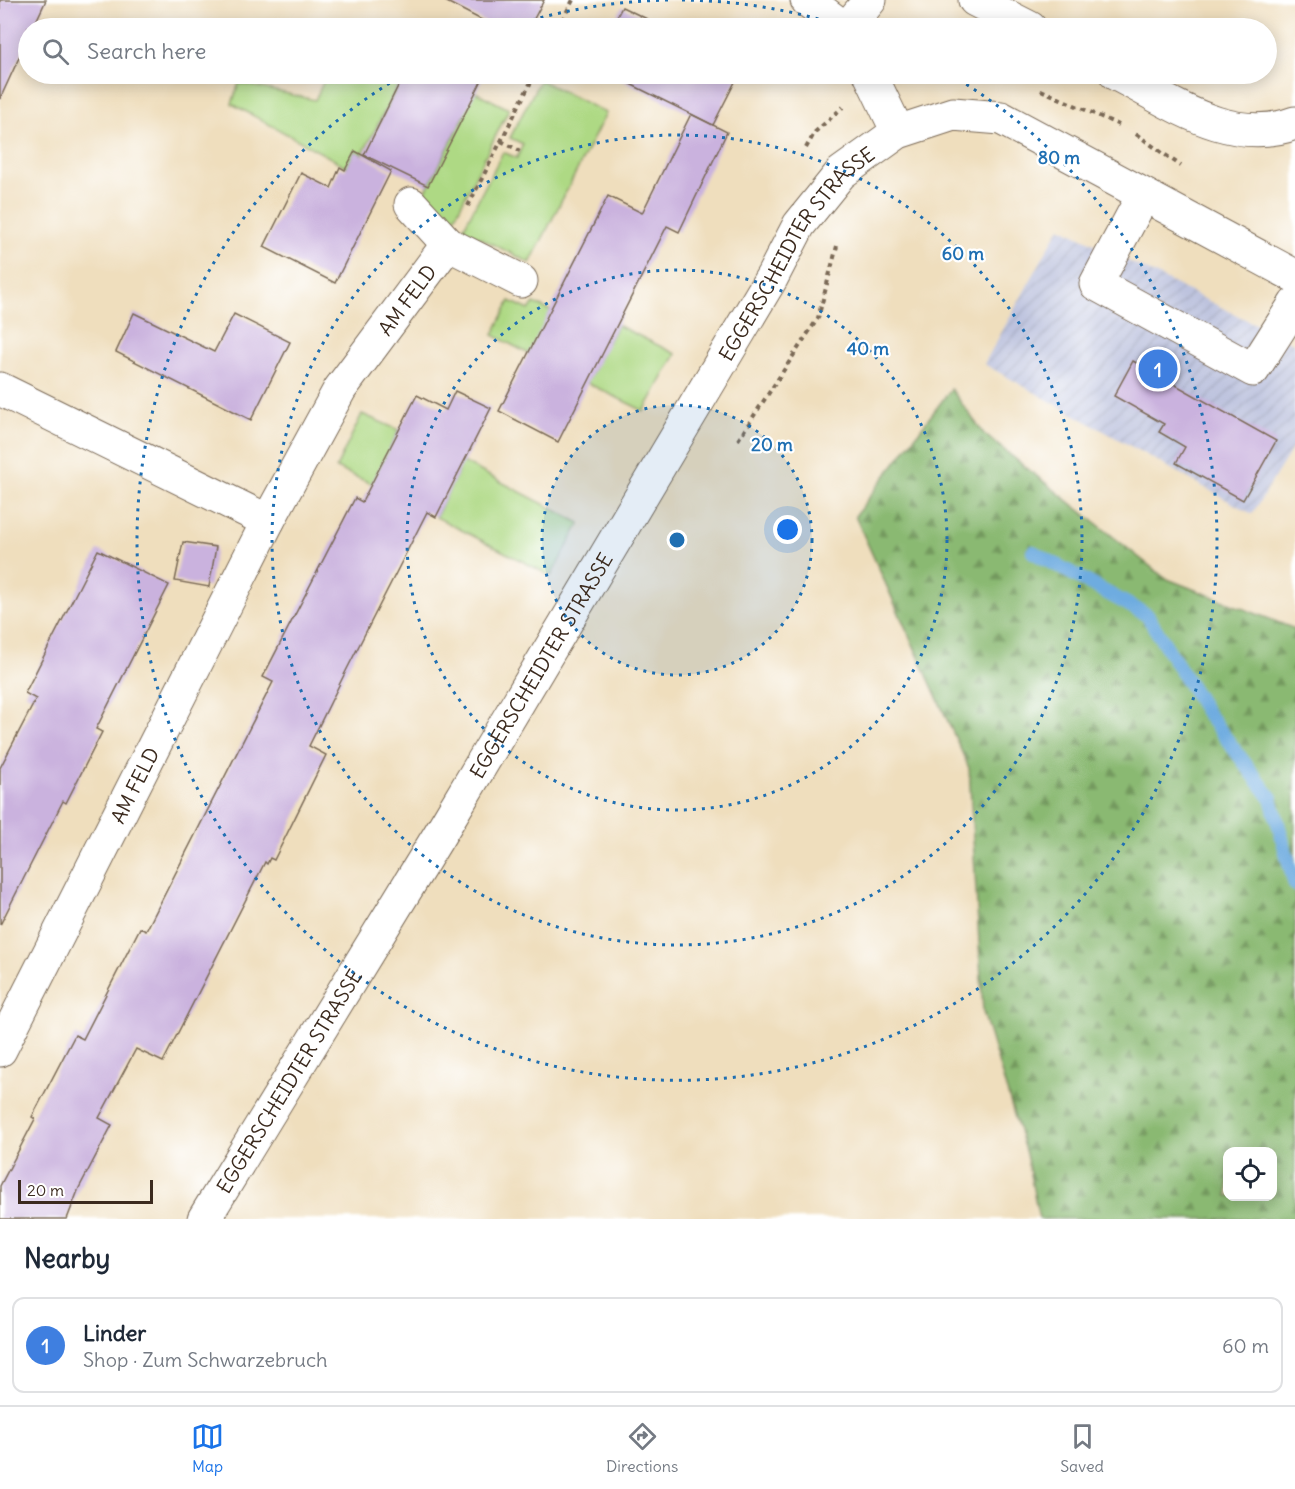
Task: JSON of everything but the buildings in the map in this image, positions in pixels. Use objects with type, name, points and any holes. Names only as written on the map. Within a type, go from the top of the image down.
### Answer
[{"type":"street","points":[[807,0],[832,18]]},
{"type":"street","points":[[855,18],[870,0]]},
{"type":"street","points":[[975,0],[1028,18]]},
{"type":"street","points":[[876,84],[898,132]]},
{"type":"street","points":[[1135,84],[1202,119],[1238,131],[1295,123]]},
{"type":"street","name":"EGGERSCHEIDTER STRASSE","points":[[204,1219],[565,625],[772,277],[799,225],[841,173],[898,132],[953,114],[1001,118],[1295,276]]},
{"type":"street","points":[[1143,196],[1096,284],[1253,370],[1295,304]]},
{"type":"street","points":[[411,204],[448,244],[520,281]]},
{"type":"street","name":"AM FELD","points":[[0,1050],[268,520],[340,388],[448,244]]},
{"type":"street","points":[[0,389],[268,520]]},
{"type":"path","points":[[563,18],[573,0]]},
{"type":"path","name":"AM FELD","points":[[448,244],[530,84]]},
{"type":"path","points":[[804,151],[815,132],[864,84]]},
{"type":"path","points":[[501,141],[520,151]]},
{"type":"path","points":[[738,440],[818,318],[836,249],[841,240]]},
{"type":"shaded area","points":[[1060,227],[1295,344],[1295,444],[1252,514],[984,364]]},
{"type":"green space","points":[[239,84],[315,100],[322,84],[399,84],[362,155],[355,151],[347,167],[232,104]]},
{"type":"green space","points":[[404,84],[460,84],[509,109],[451,225],[417,208],[465,115]]},
{"type":"green space","points":[[538,84],[548,84],[606,113],[530,263],[463,229],[503,152],[517,158],[523,144],[510,138]]},
{"type":"green space","points":[[510,301],[529,310],[534,303],[551,311],[529,354],[493,335]]},
{"type":"green space","points":[[617,325],[676,354],[644,411],[587,383]]},
{"type":"green space","points":[[951,389],[984,434],[1165,578],[1295,629],[1295,1219],[1039,1219],[1026,1154],[983,1012],[969,768],[855,516]]},
{"type":"green space","points":[[362,414],[399,430],[372,484],[336,468]]},
{"type":"green space","points":[[463,462],[580,523],[551,576],[436,517]]},
{"type":"waterway","points":[[1033,552],[1147,615],[1207,713],[1271,798],[1295,885]]},
{"type":"place","name":"Linder","points":[[1158,369]]}]
